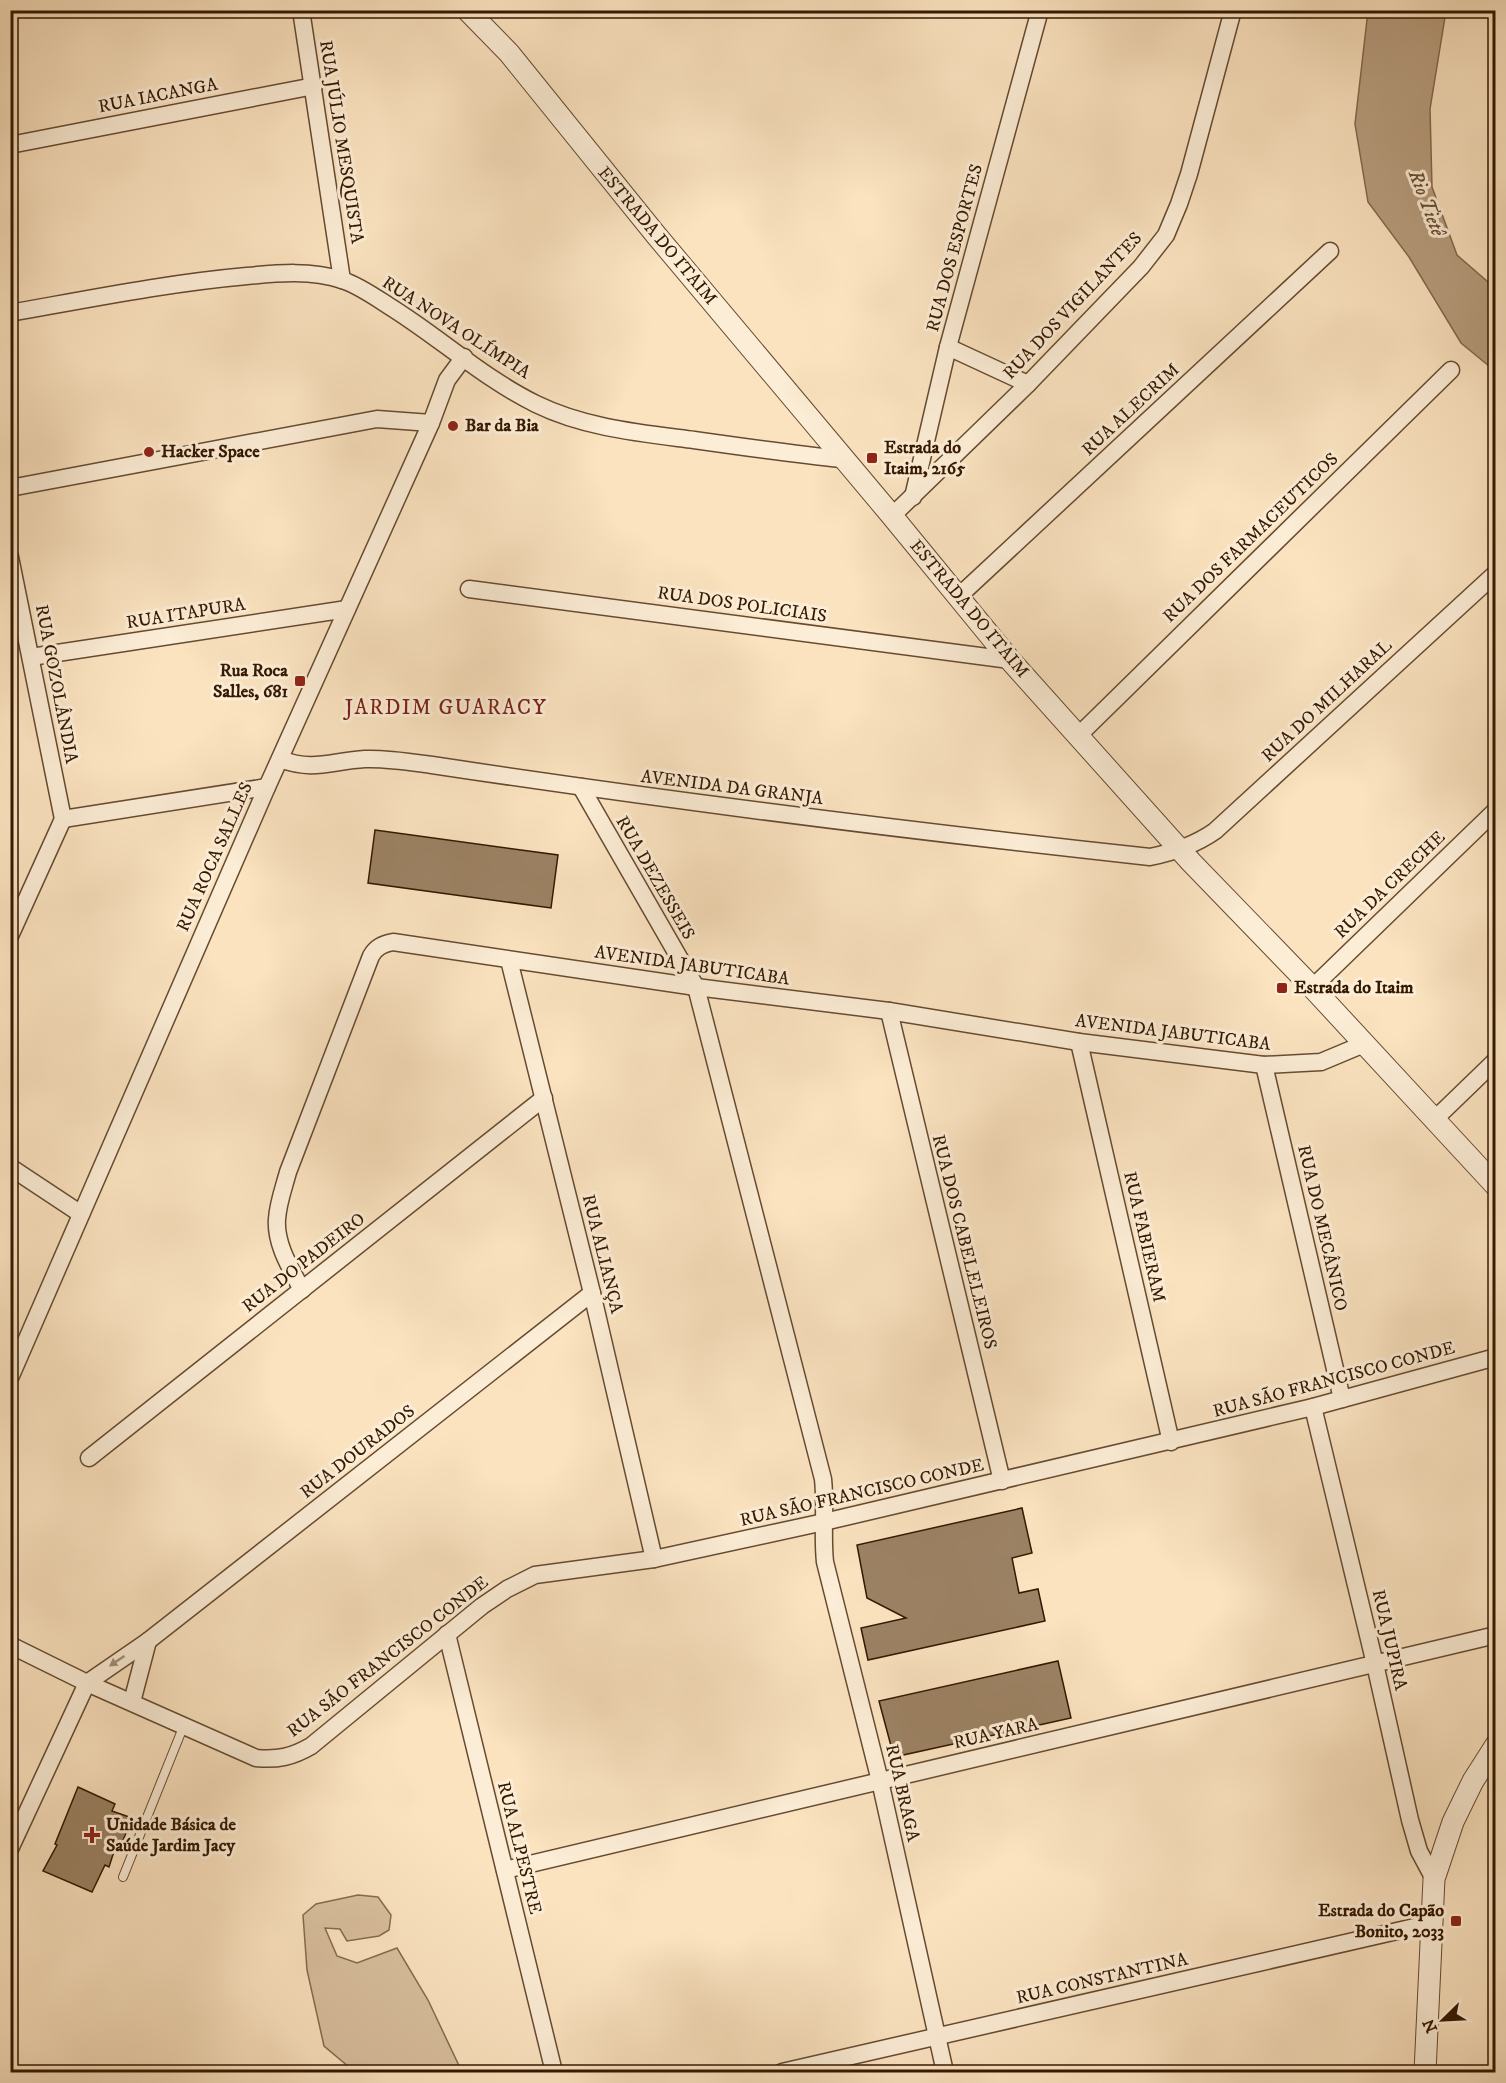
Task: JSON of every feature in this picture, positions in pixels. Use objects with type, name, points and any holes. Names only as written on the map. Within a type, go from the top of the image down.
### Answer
[{"type":"street","name":"RUA JÚLIO MESQUISTA","points":[[301,10],[342,280]]},
{"type":"street","name":"ESTRADA DO ITAIM","points":[[467,10],[509,53],[656,235],[1010,660],[1180,850],[1313,987],[1496,1186]]},
{"type":"street","name":"RUA DOS ESPORTES","points":[[913,498],[948,347],[1040,10]]},
{"type":"street","name":"RUA DOS VIGILANTES","points":[[892,516],[1028,384],[1141,267],[1166,235],[1189,174],[1233,10]]},
{"type":"street","name":"RUA IACANGA","points":[[10,145],[314,86]]},
{"type":"street","name":"RUA ALECRIM","points":[[958,597],[1330,251]]},
{"type":"street","name":"RUA NOVA OLÍMPIA","points":[[10,313],[203,280],[278,273],[315,274],[342,280],[378,299],[418,324],[511,390],[536,404],[573,419],[608,428],[842,459]]},
{"type":"street","points":[[948,347],[1028,384]]},
{"type":"street","name":"RUA ROCA SALLES","points":[[10,1378],[267,787],[431,423],[447,380],[464,357]]},
{"type":"street","name":"RUA DOS FARMACEUTICOS","points":[[1078,735],[1451,370]]},
{"type":"street","points":[[10,488],[376,419],[431,423]]},
{"type":"street","name":"RUA GOZOLÂNDIA","points":[[10,557],[63,819]]},
{"type":"street","name":"RUA DO MILHARAL","points":[[1180,850],[1215,831],[1496,573]]},
{"type":"street","name":"RUA DOS POLICIAIS","points":[[469,589],[1010,660]]},
{"type":"street","name":"RUA ITAPURA","points":[[31,657],[347,609]]},
{"type":"street","name":"AVENIDA DA GRANJA","points":[[280,759],[293,764],[310,766],[362,759],[398,760],[581,788],[946,835],[1150,857],[1180,850]]},
{"type":"street","points":[[10,936],[63,819],[267,787]]},
{"type":"street","name":"RUA DEZESSEIS","points":[[581,788],[696,987]]},
{"type":"street","name":"RUA DA CRECHE","points":[[1313,987],[1496,810]]},
{"type":"street","name":"AVENIDA JABUTICABA","points":[[302,1290],[279,1239],[277,1219],[280,1201],[288,1172],[374,951],[382,945],[393,942],[696,987],[888,1011],[1079,1042],[1264,1065],[1321,1062],[1364,1044]]},
{"type":"street","name":"RUA ALIANÇA","points":[[509,960],[592,1293],[654,1559]]},
{"type":"street","points":[[696,987],[823,1479],[824,1522]]},
{"type":"street","name":"RUA DOS CABELELEIROS","points":[[888,1011],[1002,1481]]},
{"type":"street","name":"RUA FABIERAM","points":[[1079,1042],[1172,1442]]},
{"type":"street","points":[[1434,1119],[1496,1060]]},
{"type":"street","name":"RUA DO MECÂNICO","points":[[1264,1065],[1342,1399]]},
{"type":"street","name":"RUA DO PADEIRO","points":[[89,1458],[543,1098]]},
{"type":"street","points":[[10,1167],[81,1214]]},
{"type":"street","name":"RUA DOURADOS","points":[[87,1683],[148,1641],[592,1293]]},
{"type":"street","name":"RUA SÃO FRANCISCO CONDE","points":[[184,1725],[256,1758],[274,1760],[285,1758],[311,1746],[447,1634],[507,1589],[535,1575],[654,1559],[824,1522],[1172,1442],[1313,1407],[1496,1357]]},
{"type":"street","name":"RUA JUPIRA","points":[[1313,1407],[1410,1820],[1419,1851],[1434,1879]]},
{"type":"street","name":"RUA BRAGA","points":[[824,1522],[825,1562],[880,1781],[945,2073]]},
{"type":"street","name":"RUA ALPESTRE","points":[[447,1634],[554,2073]]},
{"type":"street","name":"RUA YARA","points":[[505,1870],[1496,1635]]},
{"type":"street","points":[[132,1702],[148,1641]]},
{"type":"street","points":[[10,1645],[87,1683],[184,1725]]},
{"type":"street","points":[[10,1849],[87,1683]]},
{"type":"street","points":[[1425,2073],[1434,1879],[1453,1822],[1473,1781],[1496,1745]]},
{"type":"street","name":"RUA CONSTANTINA","points":[[782,2073],[1432,1923]]},
{"type":"lane","points":[[123,1877],[184,1725]]},
{"type":"shaded area","points":[[358,1895],[378,1897],[391,1915],[389,1930],[379,1936],[347,1941],[340,1929],[325,1928],[337,1956],[357,1963],[397,1948],[428,2000],[462,2072],[355,2072],[324,2046],[307,1970],[303,1915],[316,1904]]},
{"type":"water","name":"Rio Tietê","points":[[1368,11],[1446,11],[1430,109],[1432,187],[1457,255],[1495,288],[1495,371],[1461,343],[1409,257],[1368,202],[1355,124]]},
{"type":"building","points":[[375,830],[558,855],[551,908],[368,883]]},
{"type":"building","points":[[1022,1508],[1032,1553],[1012,1558],[1019,1593],[1038,1589],[1045,1621],[868,1660],[861,1628],[906,1618],[867,1598],[857,1545]]},
{"type":"building","points":[[1058,1661],[1071,1718],[894,1757],[879,1701]]},
{"type":"building","name":"Unidade Básica de Saúde Jardim Jacy","points":[[78,1787],[115,1804],[112,1811],[132,1818],[122,1843],[117,1842],[109,1867],[105,1865],[92,1892],[43,1871],[57,1845],[55,1844]]},
{"type":"place","name":"Bar da Bia","points":[[453,426]]},
{"type":"place","name":"Hacker Space","points":[[149,452]]},
{"type":"place","name":"Estrada do Itaim, 2165","points":[[872,458]]},
{"type":"place","name":"Rua Roca Salles, 681","points":[[300,681]]},
{"type":"place","name":"Estrada do Itaim","points":[[1282,988]]},
{"type":"place","name":"Unidade Básica de Saúde Jardim Jacy","points":[[92,1835]]},
{"type":"place","name":"Estrada do Capão Bonito, 2033","points":[[1456,1921]]},
{"type":"district","name":"JARDIM GUARACY","points":[[446,708]]}]
